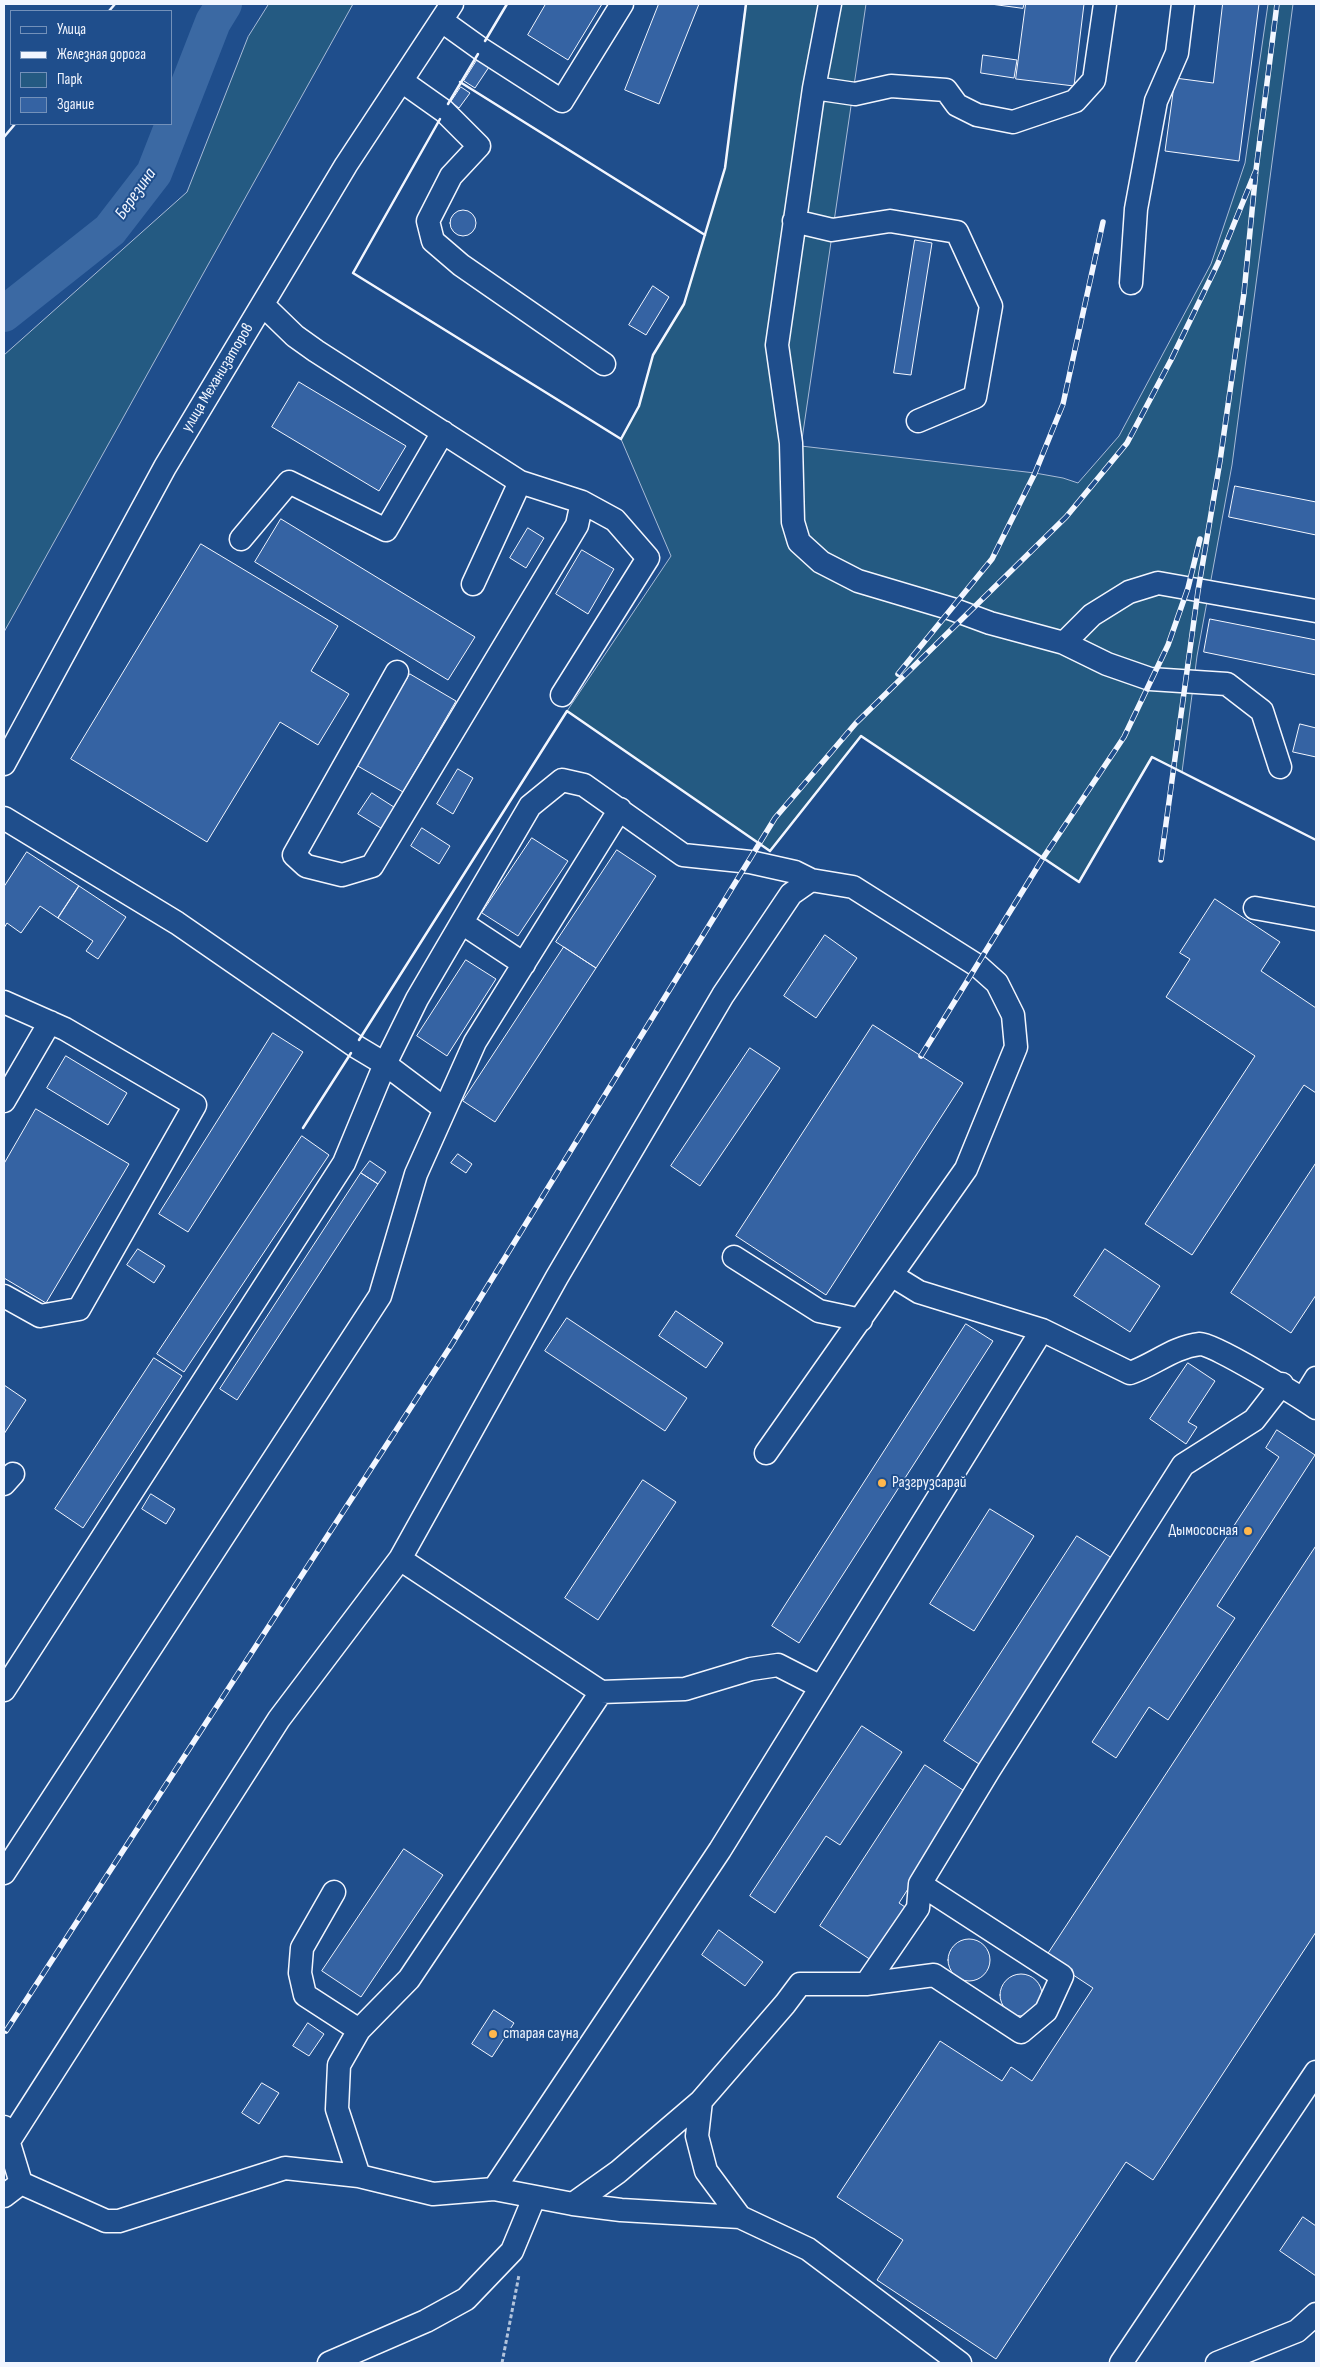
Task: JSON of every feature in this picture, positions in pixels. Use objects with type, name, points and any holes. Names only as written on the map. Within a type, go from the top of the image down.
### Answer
[{"type":"street","points":[[447,12],[481,49],[562,101],[622,4]]},
{"type":"street","points":[[830,4],[814,88],[777,345],[791,443],[793,522],[800,542],[821,562],[858,581],[952,608],[990,623],[1064,643],[1107,664],[1150,679],[1227,684],[1262,711],[1280,767]]},
{"type":"street","points":[[814,88],[855,94],[891,86],[946,90],[957,105],[977,115],[1014,122],[1075,101],[1094,80],[1105,4]]},
{"type":"street","points":[[1131,283],[1136,209],[1156,101],[1176,53],[1183,4]]},
{"type":"street","name":"улица Механизаторов","points":[[4,764],[164,467],[346,165],[403,82],[447,12]]},
{"type":"street","points":[[403,82],[444,112],[479,146],[451,176],[428,221],[433,241],[461,265],[604,364]]},
{"type":"street","points":[[794,221],[832,230],[890,221],[957,232],[991,306],[975,397],[918,421]]},
{"type":"street","points":[[262,305],[295,336],[316,351],[520,482],[582,502],[615,520],[648,558],[562,695]]},
{"type":"street","points":[[241,539],[289,482],[386,530],[442,432]]},
{"type":"street","points":[[473,584],[520,482]]},
{"type":"street","points":[[397,672],[294,855],[306,866],[342,875],[372,866],[577,526],[582,502]]},
{"type":"street","points":[[1064,643],[1092,615],[1129,592],[1158,584],[1316,611]]},
{"type":"street","points":[[4,1690],[344,1163],[385,1064],[418,999],[530,806],[562,780],[584,785],[683,855],[750,862],[795,872],[811,880],[853,887],[978,966],[998,983],[1013,1015],[1016,1047],[966,1169],[893,1276],[766,1453]]},
{"type":"street","points":[[4,1873],[380,1296],[416,1174],[475,1042],[620,809]]},
{"type":"street","points":[[4,818],[177,923],[355,1046],[385,1064],[445,1109]]},
{"type":"street","points":[[811,880],[791,894],[723,995],[557,1277],[400,1559],[279,1719],[6,2134],[13,2161],[12,2189],[106,2221],[119,2221],[285,2168],[359,2176],[433,2194],[494,2189],[534,2198],[621,2210],[740,2217],[808,2250],[960,2363]]},
{"type":"street","points":[[1255,908],[1316,919]]},
{"type":"street","points":[[462,923],[524,964]]},
{"type":"street","points":[[4,1002],[66,1029],[195,1105],[79,1308],[40,1316],[4,1296]]},
{"type":"street","points":[[4,1100],[50,1022]]},
{"type":"street","points":[[734,1257],[818,1311],[862,1320]]},
{"type":"street","points":[[893,1276],[919,1292],[1042,1330],[1130,1373],[1144,1368],[1177,1349],[1202,1344],[1282,1384],[1310,1403],[1316,1378]]},
{"type":"street","points":[[494,2189],[720,1850],[1042,1330]]},
{"type":"street","points":[[866,1984],[918,1908],[920,1884],[989,1770],[1183,1465],[1254,1420],[1282,1384]]},
{"type":"street","points":[[400,1559],[601,1692],[685,1689],[751,1669],[778,1665],[821,1687]]},
{"type":"street","points":[[359,2176],[337,2109],[339,2065],[359,2030],[409,1978],[601,1692]]},
{"type":"street","points":[[573,2204],[618,2172],[701,2101],[800,1984],[866,1984],[934,1975],[1021,2032],[1046,2011],[1062,1976],[920,1884]]},
{"type":"street","points":[[334,1892],[302,1948],[300,1974],[305,1995],[359,2030]]},
{"type":"street","points":[[1121,2363],[1316,2072]]},
{"type":"street","points":[[701,2101],[697,2136],[706,2171],[740,2217]]},
{"type":"street","points":[[329,2363],[426,2321],[466,2299],[512,2251],[534,2198]]},
{"type":"street","points":[[1218,2363],[1297,2331],[1316,2314]]},
{"type":"path","points":[[502,2363],[520,2266]]},
{"type":"green space","points":[[269,4],[353,4],[4,632],[4,355],[187,192],[248,37]]},
{"type":"green space","points":[[746,4],[866,4],[801,446],[1035,473],[1078,483],[1119,436],[1211,264],[1245,163],[1268,4],[1293,4],[1232,465],[1197,656],[1182,772],[1152,757],[1079,882],[861,736],[770,851],[567,711],[671,556],[621,439],[639,406],[653,355],[684,304],[725,168]]},
{"type":"building","points":[[546,4],[602,4],[568,60],[528,35]]},
{"type":"building","points":[[659,4],[699,4],[659,104],[625,90]]},
{"type":"building","points":[[991,4],[1024,4],[1023,8]]},
{"type":"building","points":[[1026,4],[1084,4],[1074,86],[1016,79]]},
{"type":"building","points":[[1223,4],[1259,4],[1239,161],[1165,151],[1175,78],[1213,83]]},
{"type":"building","points":[[983,55],[1017,60],[1014,78],[981,73]]},
{"type":"building","points":[[479,57],[491,64],[475,88],[464,81]]},
{"type":"building","points":[[461,87],[470,93],[459,108],[451,102]]},
{"type":"building","points":[[463,210],[472,214],[476,223],[472,232],[463,236],[454,232],[450,223],[454,214]]},
{"type":"building","points":[[915,240],[932,243],[911,375],[894,373]]},
{"type":"building","points":[[653,286],[669,297],[646,335],[629,325]]},
{"type":"building","points":[[299,382],[406,446],[379,491],[272,427]]},
{"type":"building","points":[[1235,486],[1316,502],[1316,535],[1229,517]]},
{"type":"building","points":[[281,519],[475,637],[448,680],[255,562]]},
{"type":"building","points":[[528,528],[544,538],[526,568],[510,558]]},
{"type":"building","points":[[201,544],[338,626],[311,671],[349,694],[318,745],[280,722],[207,842],[71,759]]},
{"type":"building","points":[[582,550],[614,569],[588,614],[556,594]]},
{"type":"building","points":[[1210,619],[1316,640],[1316,675],[1204,652]]},
{"type":"building","points":[[410,674],[456,701],[403,792],[356,765]]},
{"type":"building","points":[[1300,724],[1316,728],[1316,757],[1293,752]]},
{"type":"building","points":[[458,769],[473,778],[453,814],[437,804]]},
{"type":"building","points":[[372,793],[397,809],[384,830],[358,814]]},
{"type":"building","points":[[422,828],[450,846],[439,864],[411,846]]},
{"type":"building","points":[[532,838],[568,861],[518,936],[482,913]]},
{"type":"building","points":[[617,850],[656,876],[596,968],[556,942]]},
{"type":"building","points":[[27,852],[79,886],[58,918],[40,906],[21,933],[7,923],[4,928],[4,887]]},
{"type":"building","points":[[79,886],[126,917],[98,959],[86,951],[93,941],[58,918]]},
{"type":"building","points":[[1215,899],[1280,942],[1261,971],[1316,1008],[1316,1093],[1304,1085],[1192,1255],[1145,1224],[1255,1056],[1166,997],[1190,959],[1180,953]]},
{"type":"building","points":[[825,935],[857,958],[816,1018],[784,996]]},
{"type":"building","points":[[564,947],[596,968],[495,1122],[463,1101]]},
{"type":"building","points":[[466,960],[496,979],[447,1056],[417,1036]]},
{"type":"building","points":[[873,1025],[963,1083],[826,1295],[736,1236]]},
{"type":"building","points":[[273,1033],[303,1052],[188,1232],[159,1214]]},
{"type":"building","points":[[750,1048],[780,1068],[700,1186],[671,1166]]},
{"type":"building","points":[[66,1056],[127,1093],[108,1125],[47,1088]]},
{"type":"building","points":[[36,1109],[129,1164],[46,1303],[4,1278],[4,1164]]},
{"type":"building","points":[[302,1136],[329,1155],[184,1372],[157,1354]]},
{"type":"building","points":[[458,1154],[472,1164],[466,1173],[451,1163]]},
{"type":"building","points":[[370,1161],[386,1172],[378,1184],[361,1173]]},
{"type":"building","points":[[1316,1163],[1316,1295],[1291,1333],[1231,1293]]},
{"type":"building","points":[[361,1173],[378,1184],[237,1400],[220,1389]]},
{"type":"building","points":[[138,1249],[165,1266],[154,1283],[127,1265]]},
{"type":"building","points":[[1105,1249],[1160,1286],[1130,1332],[1074,1296]]},
{"type":"building","points":[[676,1311],[723,1343],[706,1368],[659,1336]]},
{"type":"building","points":[[567,1318],[687,1398],[665,1431],[545,1351]]},
{"type":"building","name":"Разгрузсарай","points":[[966,1324],[993,1341],[799,1643],[772,1626]]},
{"type":"building","points":[[154,1358],[182,1376],[83,1528],[55,1509]]},
{"type":"building","points":[[1188,1363],[1215,1381],[1188,1422],[1197,1427],[1186,1444],[1150,1419]]},
{"type":"building","points":[[4,1385],[26,1400],[4,1434]]},
{"type":"building","name":"Дымососная","points":[[1277,1430],[1315,1455],[1217,1606],[1235,1618],[1168,1720],[1149,1707],[1116,1758],[1092,1742],[1279,1457],[1266,1448]]},
{"type":"building","points":[[643,1480],[676,1502],[598,1620],[565,1598]]},
{"type":"building","points":[[151,1494],[175,1509],[166,1524],[142,1509]]},
{"type":"building","points":[[990,1509],[1034,1536],[974,1631],[930,1604]]},
{"type":"building","points":[[1077,1536],[1112,1558],[979,1764],[944,1741]]},
{"type":"building","points":[[1316,1546],[1316,1932],[1153,2180],[1126,2162],[996,2359],[877,2280],[903,2240],[837,2197],[940,2041],[1002,2081],[1011,2067],[1032,2081],[1093,1988],[1046,1957]]},
{"type":"building","points":[[862,1726],[902,1752],[840,1845],[826,1836],[775,1913],[750,1896]]},
{"type":"building","points":[[925,1765],[969,1794],[899,1903],[911,1911],[877,1964],[820,1926]]},
{"type":"building","points":[[404,1849],[443,1875],[361,1997],[322,1971]]},
{"type":"building","points":[[719,1930],[763,1962],[745,1986],[702,1955]]},
{"type":"building","points":[[965,1939],[973,1939],[984,1945],[990,1960],[984,1975],[973,1981],[965,1981],[954,1975],[948,1964],[948,1956],[954,1945]]},
{"type":"building","points":[[1021,1974],[1036,1980],[1042,1995],[1036,2010],[1021,2016],[1006,2010],[1000,1995],[1006,1980]]},
{"type":"building","name":"старая сауна","points":[[494,2010],[514,2023],[492,2057],[472,2044]]},
{"type":"building","points":[[308,2023],[324,2034],[309,2056],[293,2046]]},
{"type":"building","points":[[262,2083],[279,2093],[259,2124],[242,2113]]},
{"type":"building","points":[[1303,2217],[1316,2226],[1316,2276],[1280,2251]]},
{"type":"waterway","name":"Березина","points":[[4,314],[110,230],[154,173],[213,22],[224,4]]},
{"type":"railway","points":[[1161,860],[1198,591],[1220,461],[1244,293],[1256,170],[1277,4]]},
{"type":"railway","points":[[6,2031],[452,1344],[775,818],[856,723],[1066,517],[1127,443],[1171,360],[1218,263],[1256,170]]},
{"type":"railway","points":[[898,674],[992,559],[1035,473],[1063,404],[1103,222]]},
{"type":"railway","points":[[921,1056],[1043,858],[1124,737],[1168,645],[1188,588],[1200,539]]},
{"type":"wall","points":[[110,10],[115,4]]},
{"type":"wall","points":[[485,41],[507,4]]},
{"type":"wall","points":[[440,119],[353,273],[621,439],[639,406],[653,355],[684,304],[725,168],[746,4]]},
{"type":"wall","points":[[448,104],[478,54]]},
{"type":"wall","points":[[460,82],[705,235]]},
{"type":"wall","points":[[4,137],[14,125]]},
{"type":"wall","points":[[359,1040],[567,711],[770,851],[861,736],[1079,882],[1152,757],[1316,840]]},
{"type":"wall","points":[[303,1128],[351,1053]]},
{"type":"place","name":"Разгрузсарай","points":[[882,1483]]},
{"type":"place","name":"Дымососная","points":[[1248,1531]]},
{"type":"place","name":"старая сауна","points":[[493,2034]]}]
